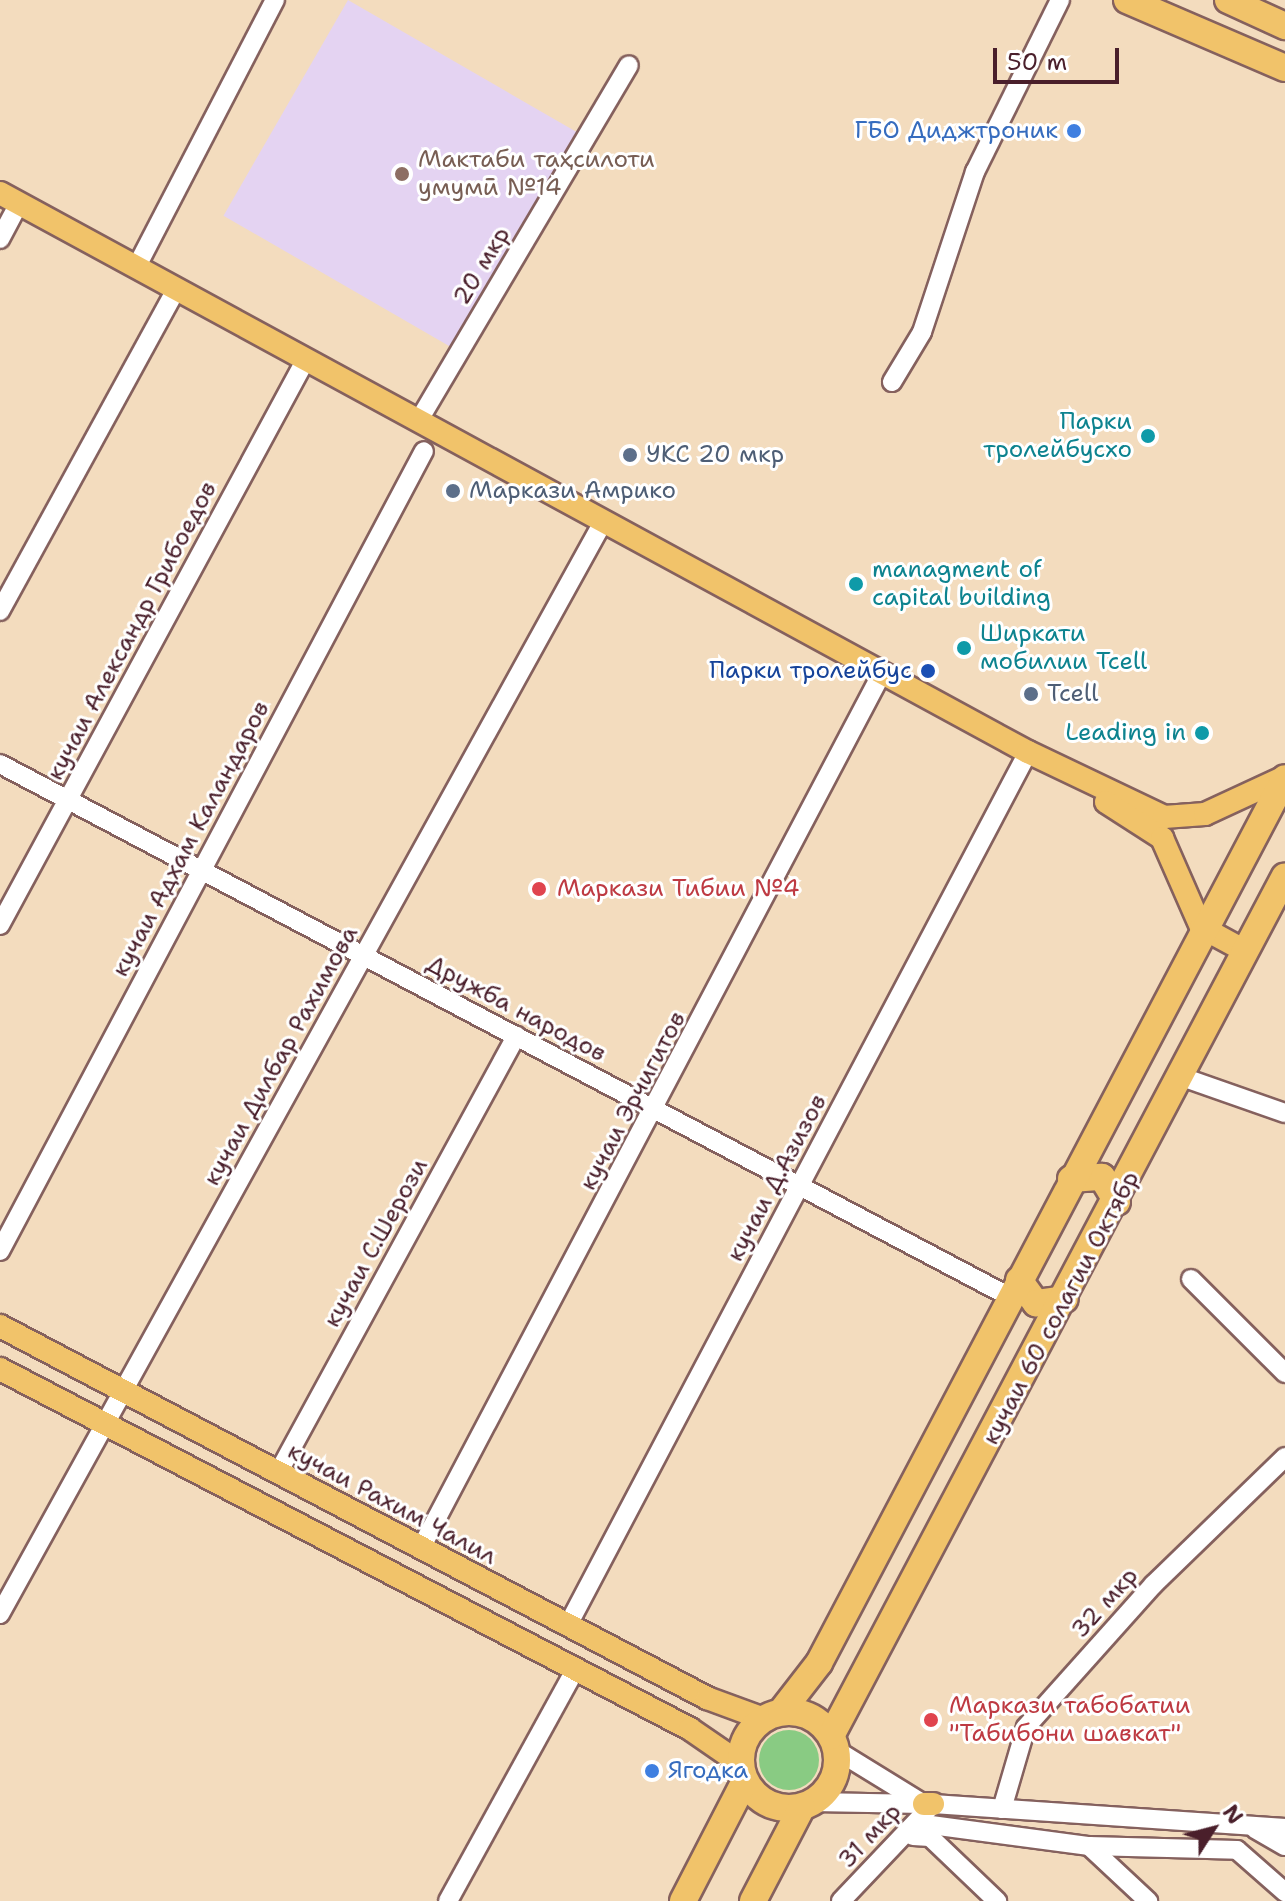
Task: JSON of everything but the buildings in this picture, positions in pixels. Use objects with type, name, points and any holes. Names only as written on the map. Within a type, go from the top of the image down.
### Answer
[{"type":"highway","points":[[1127,0],[1285,68]]},
{"type":"highway","points":[[1228,0],[1285,26]]},
{"type":"highway","name":"кучаи 60 солагии Октябр","points":[[772,1716],[819,1663],[1201,927],[1285,777]]},
{"type":"highway","name":"кучаи 60 солагии Октябр","points":[[833,1743],[1285,876]]},
{"type":"highway","points":[[1071,1179],[1102,1177],[1117,1202]]},
{"type":"highway","points":[[1014,1288],[1036,1303],[1065,1299]]},
{"type":"highway","points":[[683,1901],[743,1773],[746,1738],[772,1716],[809,1716],[833,1743],[833,1780],[808,1805],[753,1901]]},
{"type":"highway","points":[[743,1773],[763,1801],[808,1805]]},
{"type":"main road","points":[[9,198],[306,359],[422,414],[603,522],[1028,752],[1164,817],[1205,814],[1285,777]]},
{"type":"main road","points":[[1028,752],[1162,838],[1201,927],[1245,951]]},
{"type":"main road","name":"кучаи Рахим Чалил","points":[[0,1326],[707,1698],[772,1716]]},
{"type":"main road","points":[[0,1369],[690,1729],[743,1773]]},
{"type":"street","points":[[137,266],[275,0]]},
{"type":"street","points":[[892,382],[922,332],[975,172],[1060,0]]},
{"type":"street","name":"20 мкр","points":[[422,414],[629,65]]},
{"type":"street","points":[[0,239],[9,198]]},
{"type":"street","points":[[0,611],[177,288]]},
{"type":"street","name":"кучаи Александр Грибоедов","points":[[0,925],[306,359]]},
{"type":"street","name":"кучаи Адхам Каландаров","points":[[0,1251],[424,451]]},
{"type":"street","name":"кучаи Дилбар Рахимова","points":[[0,1614],[603,522]]},
{"type":"street","name":"кучаи Эрчигитов","points":[[421,1548],[657,1110],[882,673]]},
{"type":"street","name":"кучаи Д.Азизов","points":[[568,1625],[1028,752]]},
{"type":"street","name":"Дружба народов","points":[[0,764],[800,1186],[1014,1288]]},
{"type":"street","name":"кучаи С.Шерози","points":[[278,1473],[516,1036]]},
{"type":"street","points":[[1182,1077],[1285,1113]]},
{"type":"street","points":[[1191,1279],[1285,1373]]},
{"type":"street","name":"32 мкр","points":[[1002,1809],[1026,1727],[1153,1585],[1285,1457]]},
{"type":"street","points":[[448,1901],[575,1670]]},
{"type":"street","points":[[833,1743],[920,1817],[930,1837],[997,1901]]},
{"type":"street","points":[[808,1805],[920,1817],[1089,1846],[1237,1850],[1285,1892]]},
{"type":"street","points":[[920,1817],[1002,1809],[1285,1828]]},
{"type":"street","name":"31 мкр","points":[[841,1901],[920,1817]]},
{"type":"street","points":[[1249,1826],[1285,1846]]},
{"type":"street","points":[[1089,1846],[1148,1901]]},
{"type":"shaded area","name":"Мактаби таҳсилоти умумӣ №14","points":[[348,0],[578,133],[454,349],[224,216]]},
{"type":"green space","points":[[789,1730],[801,1732],[810,1739],[817,1748],[817,1772],[810,1781],[801,1788],[789,1790],[777,1788],[768,1781],[761,1772],[759,1760],[761,1748],[768,1739],[777,1732]]},
{"type":"place","name":"ГБО Диджтроник","points":[[1074,131]]},
{"type":"place","name":"Мактаби таҳсилоти умумӣ №14","points":[[402,174]]},
{"type":"place","name":"Парки тролейбусхо","points":[[1148,436]]},
{"type":"place","name":"УКС 20 мкр","points":[[630,455]]},
{"type":"place","name":"Маркази Амрико","points":[[453,491]]},
{"type":"place","name":"managment of capital building","points":[[856,584]]},
{"type":"place","name":"Ширкати мобилии Tcell","points":[[964,648]]},
{"type":"place","name":"Парки тролейбус","points":[[928,671]]},
{"type":"place","name":"Tcell","points":[[1031,694]]},
{"type":"place","name":"Leading in","points":[[1202,733]]},
{"type":"place","name":"Маркази Тибии №4","points":[[539,889]]},
{"type":"place","name":"Маркази табобатии \"Табибони шавкат\"","points":[[931,1720]]},
{"type":"place","name":"Ягодка","points":[[652,1771]]}]
